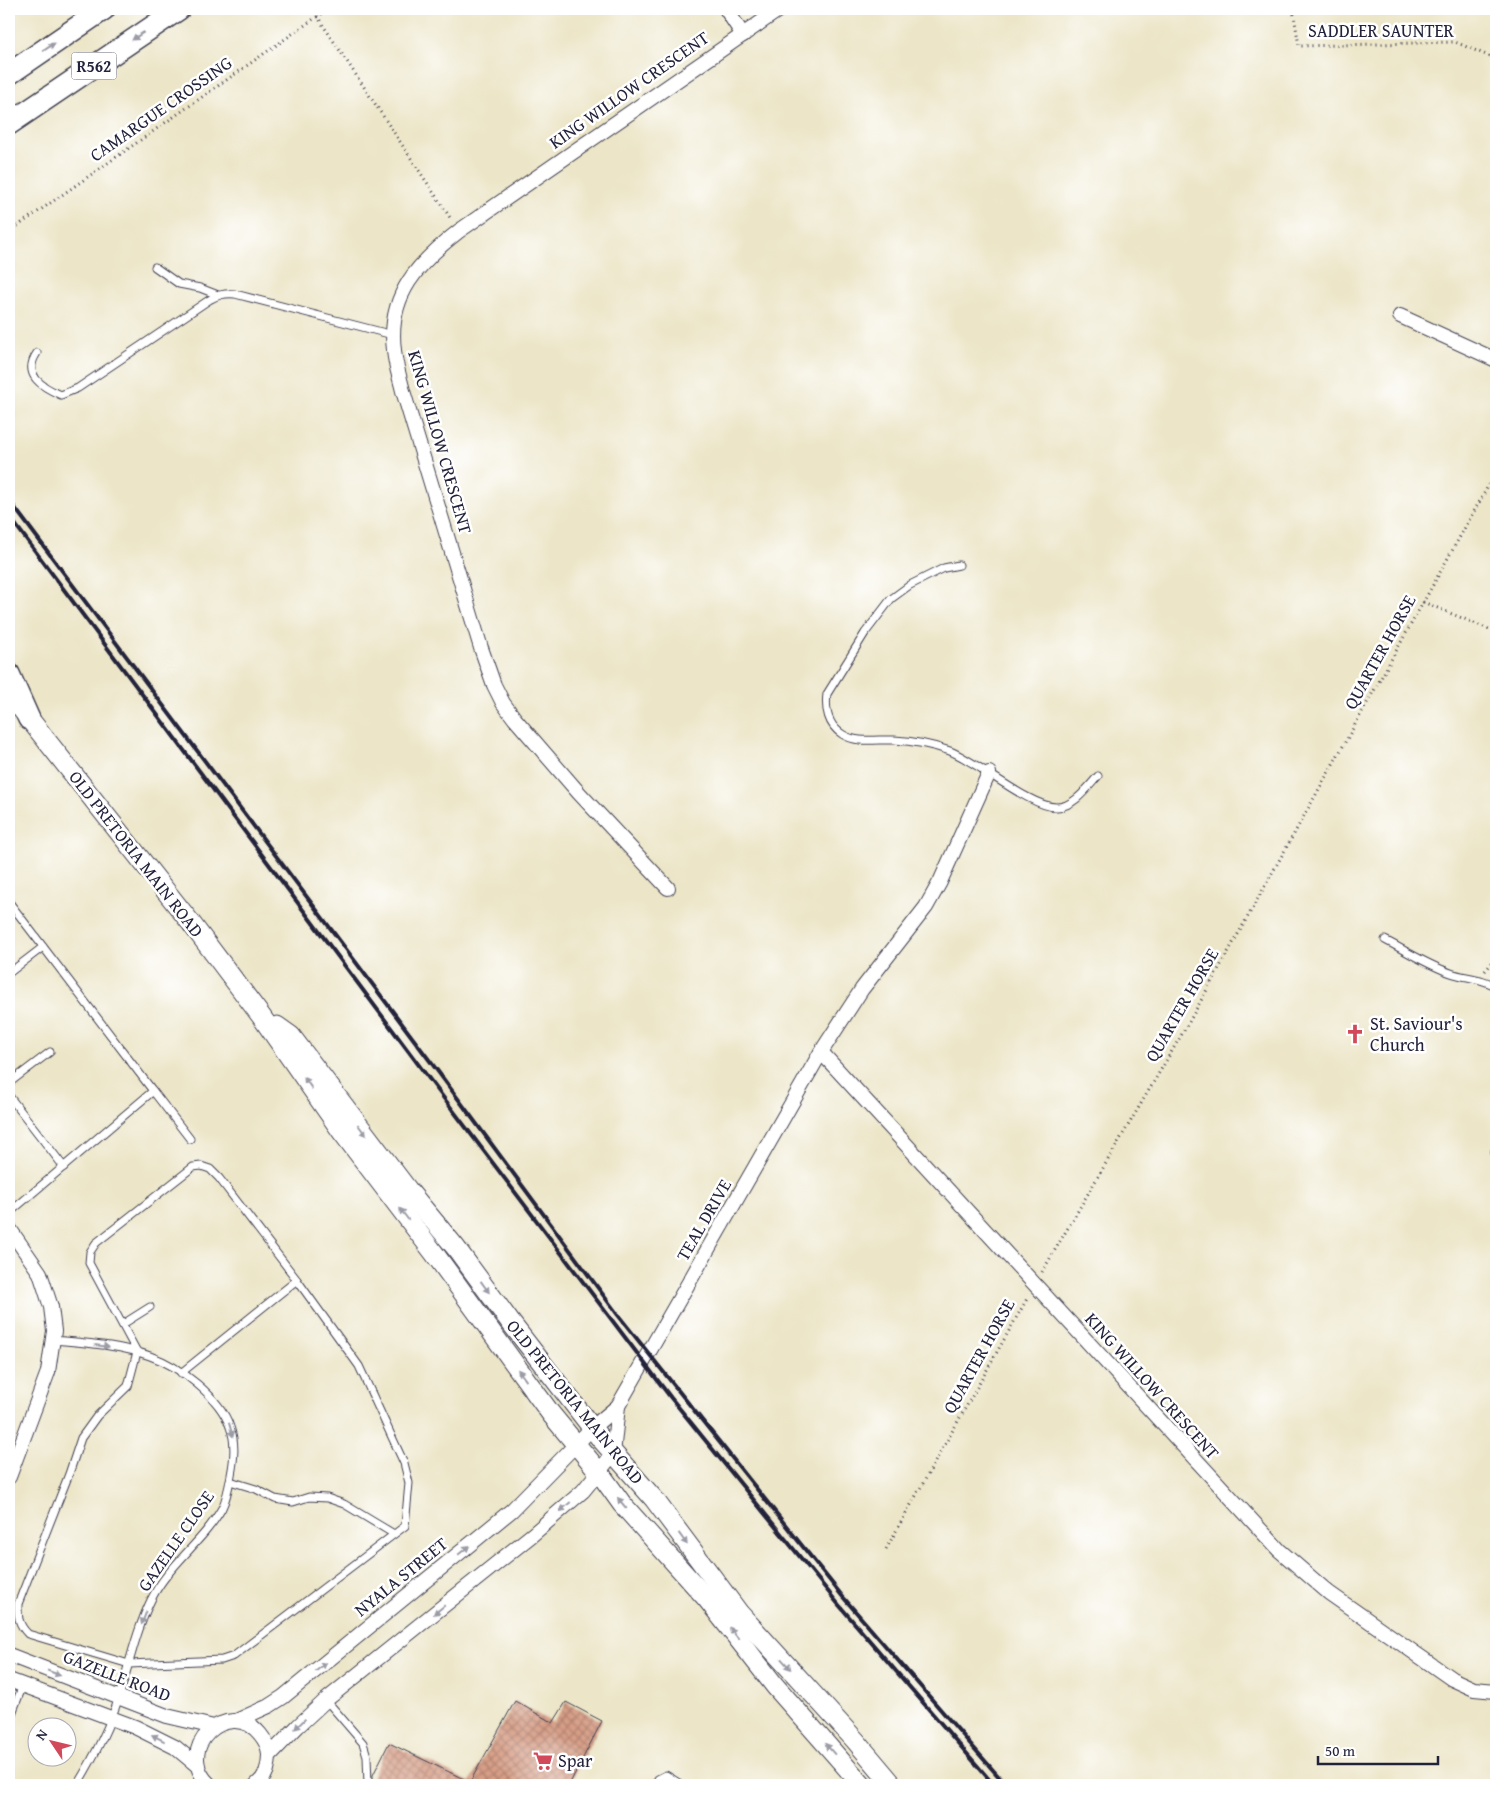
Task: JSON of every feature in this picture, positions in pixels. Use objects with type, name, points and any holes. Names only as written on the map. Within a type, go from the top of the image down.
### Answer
[{"type":"main road","name":"R562","points":[[9,74],[104,9]]},
{"type":"main road","name":"R562","points":[[9,124],[179,9]]},
{"type":"main road","points":[[9,674],[29,719]]},
{"type":"main road","name":"OLD PRETORIA MAIN ROAD","points":[[9,694],[185,915],[261,1016],[342,1132],[434,1253],[551,1414],[599,1472],[622,1504],[707,1599],[774,1686],[862,1785]]},
{"type":"main road","name":"OLD PRETORIA MAIN ROAD","points":[[261,1016],[291,1036],[613,1454],[654,1499],[739,1613],[855,1740],[893,1785]]},
{"type":"street","points":[[726,9],[743,35]]},
{"type":"street","name":"KING WILLOW CRESCENT","points":[[668,888],[541,750],[515,720],[500,697],[481,648],[396,365],[393,335],[397,309],[410,279],[434,250],[780,9]]},
{"type":"street","points":[[1400,316],[1496,360]]},
{"type":"street","name":"TEAL DRIVE","points":[[593,1428],[618,1406],[821,1052],[862,989],[926,907],[940,882],[989,773]]},
{"type":"street","name":"KING WILLOW CRESCENT","points":[[821,1052],[1279,1550],[1329,1592],[1452,1679],[1462,1685],[1496,1691]]},
{"type":"street","points":[[9,1228],[31,1259],[45,1284],[53,1312],[54,1340],[48,1372],[9,1477]]},
{"type":"street","name":"TEAL DRIVE","points":[[613,1454],[618,1406]]},
{"type":"street","name":"NYALA STREET","points":[[214,1727],[224,1722],[236,1722],[276,1702],[512,1510],[593,1428]]},
{"type":"street","points":[[269,1756],[326,1700],[532,1536],[583,1491],[613,1454]]},
{"type":"street","name":"GAZELLE ROAD","points":[[9,1655],[167,1716],[214,1727]]},
{"type":"street","points":[[9,1680],[135,1727],[175,1747],[198,1766]]},
{"type":"street","points":[[236,1722],[248,1724],[257,1730],[265,1739],[269,1750],[269,1762],[266,1773],[258,1785]]},
{"type":"street","points":[[210,1785],[205,1781],[198,1766],[197,1758],[199,1745],[205,1735],[214,1727]]},
{"type":"lane","points":[[155,267],[180,284],[200,288],[218,295],[235,294],[393,335]]},
{"type":"lane","points":[[37,353],[32,362],[32,372],[38,383],[61,395],[78,388],[218,295]]},
{"type":"lane","points":[[959,565],[944,568],[910,585],[891,599],[865,633],[827,694],[825,704],[832,724],[847,737],[865,740],[894,740],[940,748],[961,756],[1026,796],[1046,805],[1057,807],[1068,804],[1082,794],[1098,776]]},
{"type":"lane","points":[[9,902],[190,1139]]},
{"type":"lane","points":[[1384,940],[1437,968],[1465,978],[1492,983],[1496,986]]},
{"type":"lane","points":[[9,973],[43,947]]},
{"type":"lane","points":[[9,1082],[50,1052]]},
{"type":"lane","points":[[9,1214],[152,1091]]},
{"type":"lane","points":[[9,1096],[64,1167]]},
{"type":"lane","points":[[202,1166],[210,1169],[219,1178],[297,1280],[359,1366],[404,1463],[409,1482],[405,1526],[234,1656],[222,1660],[129,1664],[28,1634],[21,1627],[18,1604],[69,1474],[81,1438],[97,1416],[128,1386],[137,1352],[123,1324],[89,1263],[90,1252],[96,1243],[193,1167],[202,1166]]},
{"type":"lane","points":[[181,1373],[297,1280]]},
{"type":"lane","points":[[123,1324],[150,1307]]},
{"type":"lane","name":"GAZELLE CLOSE","points":[[54,1340],[137,1352],[152,1357],[181,1373],[200,1385],[226,1418],[230,1426],[235,1449],[230,1481],[222,1507],[200,1539],[156,1590],[132,1648],[129,1664],[112,1718],[96,1754],[77,1785]]},
{"type":"lane","points":[[230,1481],[256,1489],[275,1499],[293,1502],[309,1498],[327,1498],[344,1504],[394,1534]]},
{"type":"lane","points":[[9,1721],[23,1685]]},
{"type":"lane","points":[[326,1700],[363,1743],[367,1756],[368,1785]]},
{"type":"lane","points":[[655,1785],[658,1779],[666,1775],[682,1785]]},
{"type":"path","name":"CAMARGUE CROSSING","points":[[9,232],[328,9]]},
{"type":"path","name":"SADDLER SAUNTER","points":[[1293,9],[1299,46],[1455,42],[1496,59]]},
{"type":"path","points":[[317,16],[459,231]]},
{"type":"path","name":"QUARTER HORSE","points":[[886,1549],[1034,1285],[1189,1022],[1496,472]]},
{"type":"path","points":[[1423,602],[1496,632]]},
{"type":"building","points":[[515,1701],[553,1723],[566,1702],[602,1721],[569,1785],[384,1785],[373,1780],[373,1775],[389,1743],[470,1782]]},
{"type":"railway","points":[[9,500],[618,1315],[843,1597],[1006,1785]]},
{"type":"railway","points":[[9,516],[430,1080],[671,1398],[839,1605],[994,1785]]},
{"type":"place","name":"St. Saviour's Church","points":[[1355,1034]]},
{"type":"place","name":"Spar","points":[[543,1761]]}]
